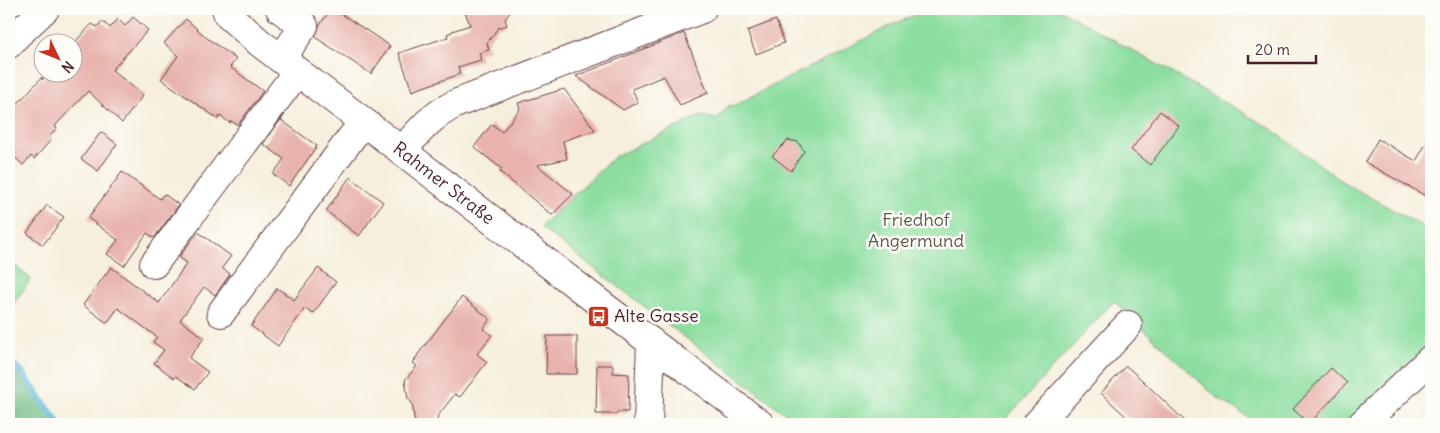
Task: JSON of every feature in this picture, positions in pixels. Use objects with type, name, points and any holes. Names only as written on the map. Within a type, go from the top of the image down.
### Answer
[{"type":"main road","points":[[9,44],[45,9]]},
{"type":"main road","points":[[154,264],[289,65],[304,26],[280,9]]},
{"type":"main road","points":[[402,150],[425,124],[455,104],[702,9]]},
{"type":"main road","name":"Rahmer Straße","points":[[221,11],[243,30],[402,150],[656,347],[760,424]]},
{"type":"main road","points":[[221,313],[363,122]]},
{"type":"main road","points":[[1036,424],[1128,326]]},
{"type":"main road","points":[[648,424],[656,347]]},
{"type":"main road","points":[[656,347],[661,424]]},
{"type":"main road","points":[[1362,424],[1431,359]]},
{"type":"green space","name":"Friedhof Angermund","points":[[928,9],[1059,9],[1270,128],[1343,182],[1431,231],[1431,350],[1356,424],[1259,424],[1216,397],[1114,301],[1001,424],[799,424],[540,227],[614,157],[700,116],[717,119],[728,106],[735,105],[892,25]]},
{"type":"green space","points":[[9,261],[31,279],[9,310]]},
{"type":"green space","points":[[9,364],[19,369],[58,424],[9,424]]},
{"type":"building","points":[[331,9],[334,9],[390,46],[371,74],[315,37],[319,26]]},
{"type":"building","points":[[464,9],[511,9],[505,20],[507,25],[498,28],[487,43],[489,50],[479,53],[481,60],[458,67],[460,74],[412,91],[399,53],[448,37],[447,34],[452,31],[470,25]]},
{"type":"building","points":[[133,17],[148,30],[112,70],[143,95],[122,123],[88,91],[55,126],[57,128],[49,137],[51,140],[34,159],[31,156],[23,165],[9,152],[9,113],[37,82],[82,82],[82,34],[92,24],[97,27],[102,21],[110,28],[118,19],[125,26]]},
{"type":"building","points":[[186,19],[207,38],[236,59],[230,67],[263,91],[238,125],[231,121],[230,123],[220,116],[218,119],[161,79],[178,56],[164,43]]},
{"type":"building","points":[[776,20],[784,43],[756,54],[747,31]]},
{"type":"building","points":[[684,33],[708,93],[680,105],[664,76],[632,89],[638,102],[623,110],[576,76]]},
{"type":"building","points":[[564,89],[595,130],[563,141],[567,159],[537,165],[573,194],[552,215],[500,172],[502,169],[474,147],[492,124],[502,132],[520,109],[518,103]]},
{"type":"building","points":[[1160,111],[1179,126],[1150,165],[1131,150]]},
{"type":"building","points":[[285,114],[281,120],[317,146],[289,186],[273,174],[284,159],[263,144]]},
{"type":"building","points":[[101,132],[117,144],[98,171],[81,159]]},
{"type":"building","points":[[1431,135],[1431,199],[1365,162],[1378,139],[1416,161]]},
{"type":"building","points":[[788,140],[798,142],[804,151],[791,171],[772,156]]},
{"type":"building","points":[[122,172],[160,199],[164,194],[179,205],[154,238],[147,233],[124,266],[107,254],[118,240],[88,218]]},
{"type":"building","points":[[350,177],[383,202],[359,236],[326,211]]},
{"type":"building","points":[[47,205],[64,217],[43,245],[27,233]]},
{"type":"building","points":[[198,232],[231,256],[222,268],[230,274],[215,295],[204,287],[180,320],[204,338],[189,358],[208,372],[195,389],[176,376],[174,378],[154,363],[164,350],[153,342],[157,337],[118,308],[107,323],[83,305],[111,267],[159,303],[187,263],[179,257]]},
{"type":"building","points":[[318,268],[336,282],[313,314],[305,308],[278,346],[251,326],[277,288],[294,300]]},
{"type":"building","points":[[462,297],[490,319],[483,329],[492,335],[477,354],[487,362],[460,397],[455,394],[437,417],[438,424],[415,424],[412,403],[408,399],[405,380],[417,366],[413,363],[419,353]]},
{"type":"building","points":[[547,336],[577,336],[577,374],[546,374]]},
{"type":"building","points":[[597,365],[613,365],[613,373],[629,374],[628,412],[596,414]]},
{"type":"building","points":[[1126,366],[1188,424],[1134,424],[1101,393]]},
{"type":"building","points":[[1331,368],[1347,383],[1309,424],[1293,409]]},
{"type":"waterway","points":[[9,363],[19,369],[59,424]]},
{"type":"place","name":"Alte Gasse","points":[[598,316]]}]
